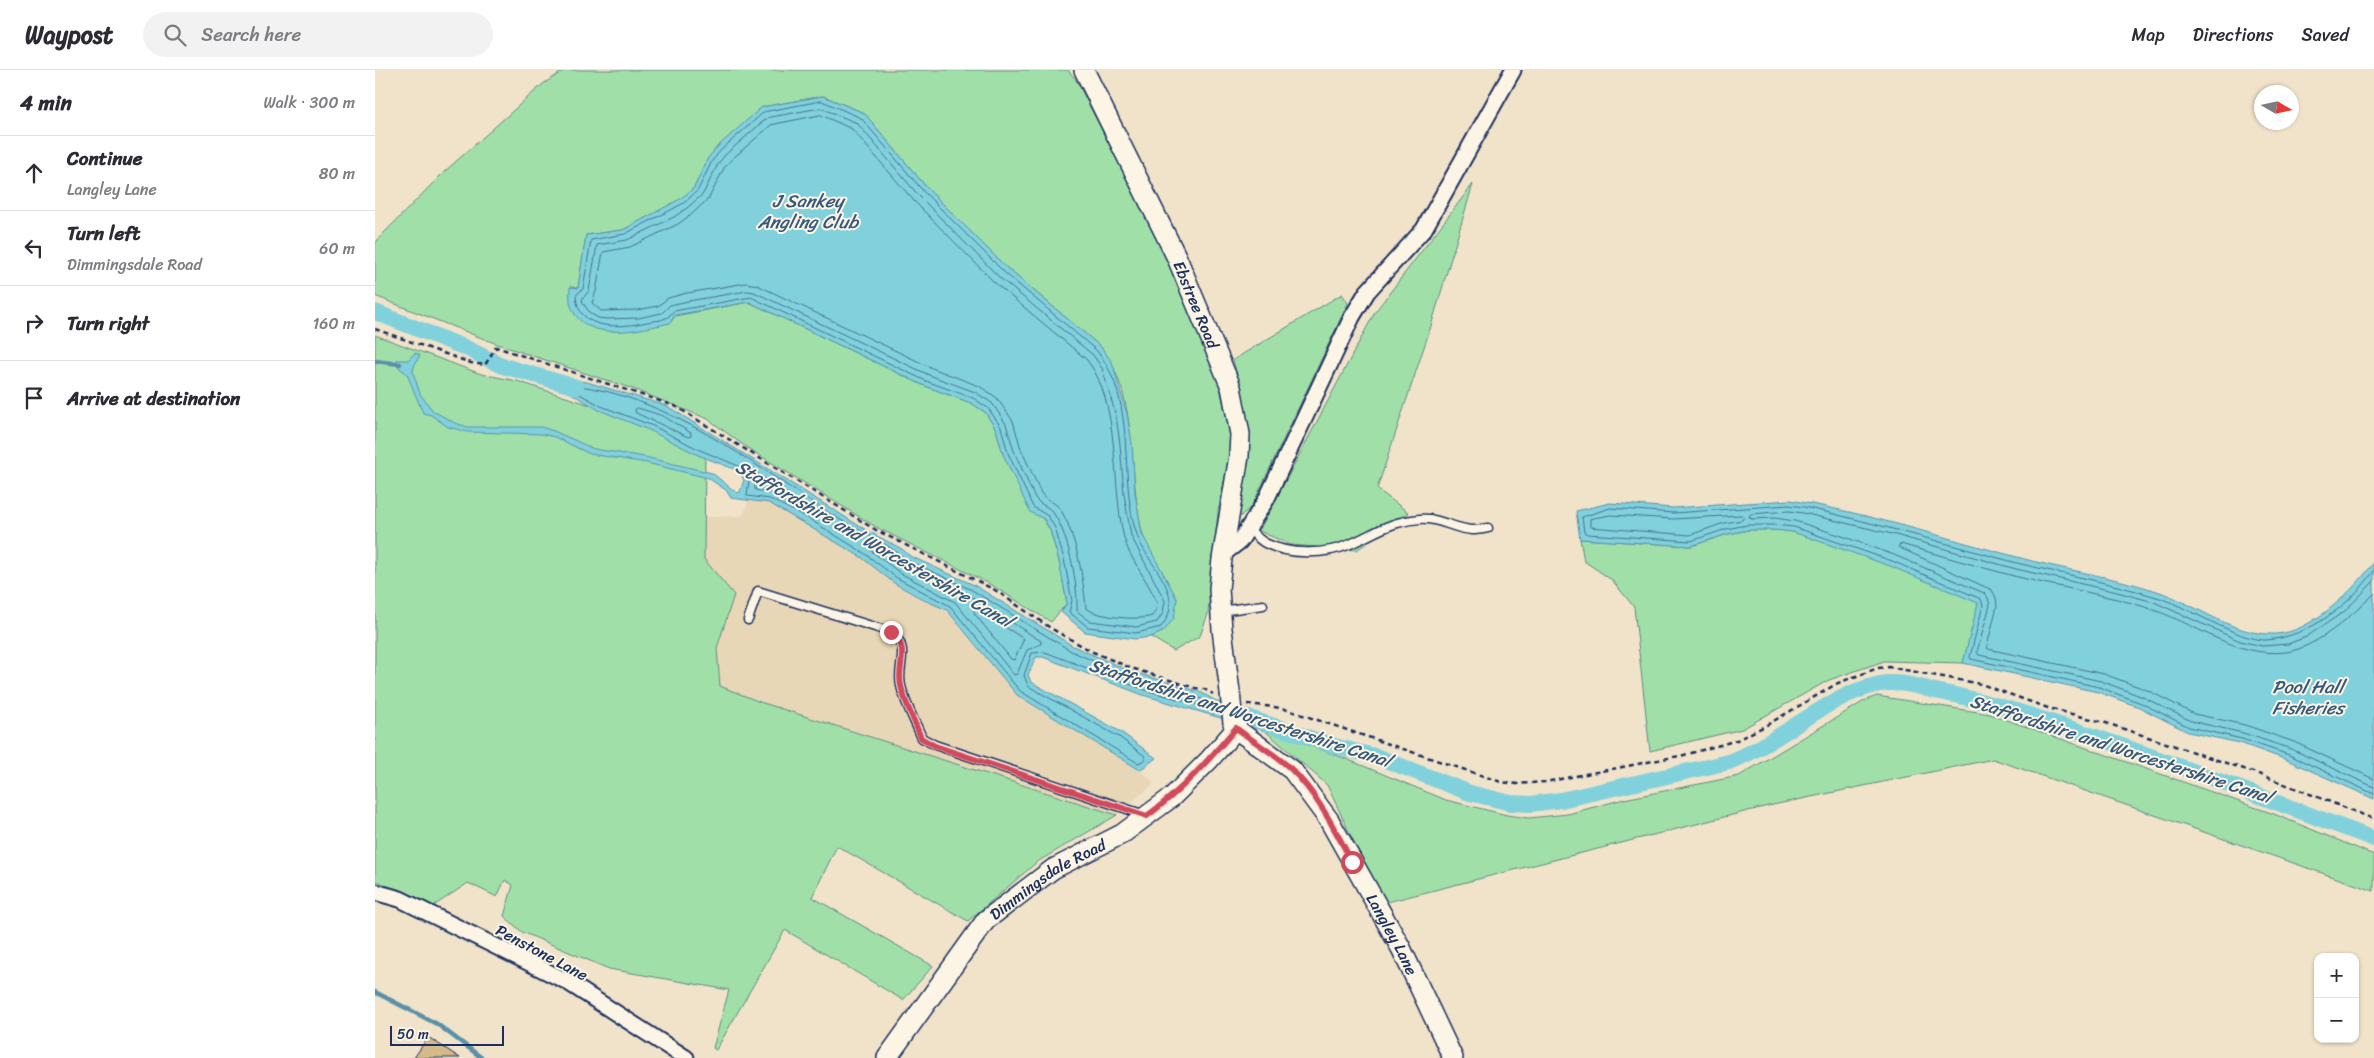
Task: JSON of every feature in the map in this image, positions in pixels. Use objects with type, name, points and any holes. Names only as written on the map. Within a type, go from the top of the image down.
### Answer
[{"type":"street","name":"Ebstree Road","points":[[1084,70],[1177,258],[1231,387],[1240,434],[1223,554]]},
{"type":"street","points":[[1234,726],[1225,695],[1219,589],[1223,554],[1240,541],[1266,500],[1351,317],[1367,292],[1424,229],[1513,70]]},
{"type":"street","name":"Dimmingsdale Road","points":[[887,1058],[986,920],[1053,869],[1122,834],[1172,797],[1209,760],[1234,726]]},
{"type":"street","name":"Langley Lane","points":[[1234,726],[1292,770],[1329,820],[1401,948],[1453,1058]]},
{"type":"street","name":"Penstone Lane","points":[[375,892],[400,899],[566,981],[685,1058]]},
{"type":"lane","points":[[1248,528],[1263,543],[1296,551],[1322,552],[1348,545],[1391,523],[1402,521],[1423,519],[1472,530],[1488,528]]},
{"type":"lane","points":[[748,620],[758,591],[891,632],[900,639],[902,652],[901,685],[921,738],[935,746],[1147,816]]},
{"type":"lane","points":[[1221,612],[1263,604]]},
{"type":"path","points":[[375,329],[471,364],[485,365],[496,347],[675,406],[876,530],[995,590],[1052,629],[1093,652],[1131,668],[1195,688],[1204,688],[1225,695]]},
{"type":"path","points":[[1246,704],[1282,708],[1501,782],[1528,784],[1684,755],[1737,740],[1765,726],[1823,690],[1878,668],[1889,667],[1981,684],[2048,708],[2103,722],[2256,772],[2374,819]]},
{"type":"shaded area","points":[[748,501],[769,503],[804,522],[861,557],[894,583],[924,600],[947,610],[1017,695],[1140,770],[1154,783],[1117,815],[760,702],[719,686],[717,648],[734,595],[704,559],[704,517],[740,516],[745,512]]},
{"type":"green space","points":[[565,70],[1068,70],[1076,80],[1161,244],[1217,373],[1232,444],[1218,511],[1208,614],[1200,636],[1174,651],[1151,637],[1164,631],[1177,599],[1144,539],[1138,509],[1131,436],[1122,389],[1113,367],[1101,347],[1008,269],[928,189],[864,113],[823,96],[762,107],[708,158],[694,188],[681,199],[623,230],[586,235],[578,288],[571,287],[670,323],[675,316],[749,302],[925,386],[971,403],[985,412],[996,429],[1003,454],[1050,530],[1059,561],[1067,603],[1051,622],[988,583],[876,527],[746,447],[708,419],[633,389],[497,344],[375,296],[375,244],[380,237],[443,173],[543,84]]},
{"type":"green space","points":[[1473,184],[1431,326],[1377,489],[1409,513],[1357,550],[1291,545],[1259,531],[1375,312]]},
{"type":"green space","points":[[1342,294],[1348,303],[1252,506],[1236,520],[1243,469],[1246,411],[1233,360]]},
{"type":"green space","points":[[375,335],[481,374],[517,381],[636,420],[705,451],[704,559],[734,595],[717,648],[720,686],[760,702],[1117,815],[1037,862],[968,921],[837,846],[812,897],[933,966],[903,1000],[785,930],[716,1050],[713,1048],[729,990],[609,969],[522,932],[504,916],[513,885],[505,880],[497,897],[468,883],[432,907],[375,880]]},
{"type":"green space","points":[[1748,530],[1793,532],[1841,546],[1979,603],[1963,663],[1884,661],[1829,680],[1742,729],[1650,751],[1634,607],[1612,580],[1584,561],[1580,539],[1691,546],[1728,534]]},
{"type":"green space","points":[[1877,696],[1990,714],[2274,814],[2374,855],[2374,891],[1993,759],[1768,806],[1383,903],[1327,785],[1263,729],[1344,758],[1446,800],[1507,815],[1529,818],[1568,814],[1624,799],[1739,776],[1866,700]]},
{"type":"water","name":"J Sankey Angling Club","points":[[823,96],[864,113],[928,189],[1008,269],[1101,347],[1112,362],[1127,414],[1132,443],[1135,493],[1142,534],[1177,599],[1174,618],[1164,631],[1151,637],[1135,639],[1085,632],[1061,612],[1067,603],[1059,561],[1050,530],[1044,519],[1030,512],[1003,454],[996,429],[985,412],[971,403],[925,386],[749,302],[675,315],[670,323],[630,331],[601,330],[588,326],[578,318],[570,304],[570,287],[578,288],[586,235],[623,230],[680,199],[694,188],[708,158],[717,147],[762,107]]},
{"type":"water","points":[[415,353],[420,355],[413,372],[420,394],[433,411],[455,423],[468,427],[541,427],[594,449],[645,457],[712,473],[737,493],[740,492],[744,480],[739,471],[698,455],[651,431],[599,410],[554,383],[557,378],[587,382],[667,406],[866,530],[902,549],[910,556],[974,585],[1073,646],[1127,670],[1200,692],[1218,702],[1256,713],[1285,737],[1143,695],[1043,657],[1036,657],[1028,675],[1031,682],[1121,732],[1156,758],[1140,770],[1017,695],[947,610],[924,600],[894,583],[861,557],[769,503],[731,498],[726,490],[708,478],[647,463],[590,454],[555,437],[542,434],[468,432],[448,427],[431,415],[423,413],[407,374],[396,365],[396,360],[408,360]]},
{"type":"water","name":"Pool Hall Fisheries","points":[[1790,500],[1876,518],[2034,562],[2140,586],[2172,597],[2235,627],[2267,634],[2284,633],[2296,629],[2322,615],[2357,583],[2374,562],[2374,799],[2287,760],[2240,743],[2188,732],[2139,707],[2098,692],[1963,663],[1978,603],[1890,566],[1793,532],[1774,530],[1748,530],[1728,534],[1691,546],[1580,539],[1576,511],[1610,503],[1673,508]]},
{"type":"building","points":[[428,1037],[460,1058],[414,1058]]},
{"type":"waterway","name":"Staffordshire and Worcestershire Canal","points":[[375,312],[466,348],[503,366],[576,387]]},
{"type":"waterway","points":[[375,361],[400,364]]},
{"type":"waterway","name":"Staffordshire and Worcestershire Canal","points":[[1250,718],[1334,746],[1378,757],[1470,793],[1511,803],[1531,804],[1561,800],[1729,762],[1748,754],[1823,708],[1861,689],[1887,683],[1903,684],[1979,701],[2055,723],[2234,786],[2374,839]]},
{"type":"waterway","points":[[375,992],[437,1024],[482,1058]]},
{"type":"route","points":[[891,632],[900,639],[902,652],[901,685],[921,738],[935,746],[1147,816],[1172,797],[1209,760],[1236,728],[1281,760],[1300,779],[1329,820],[1352,862]]}]
